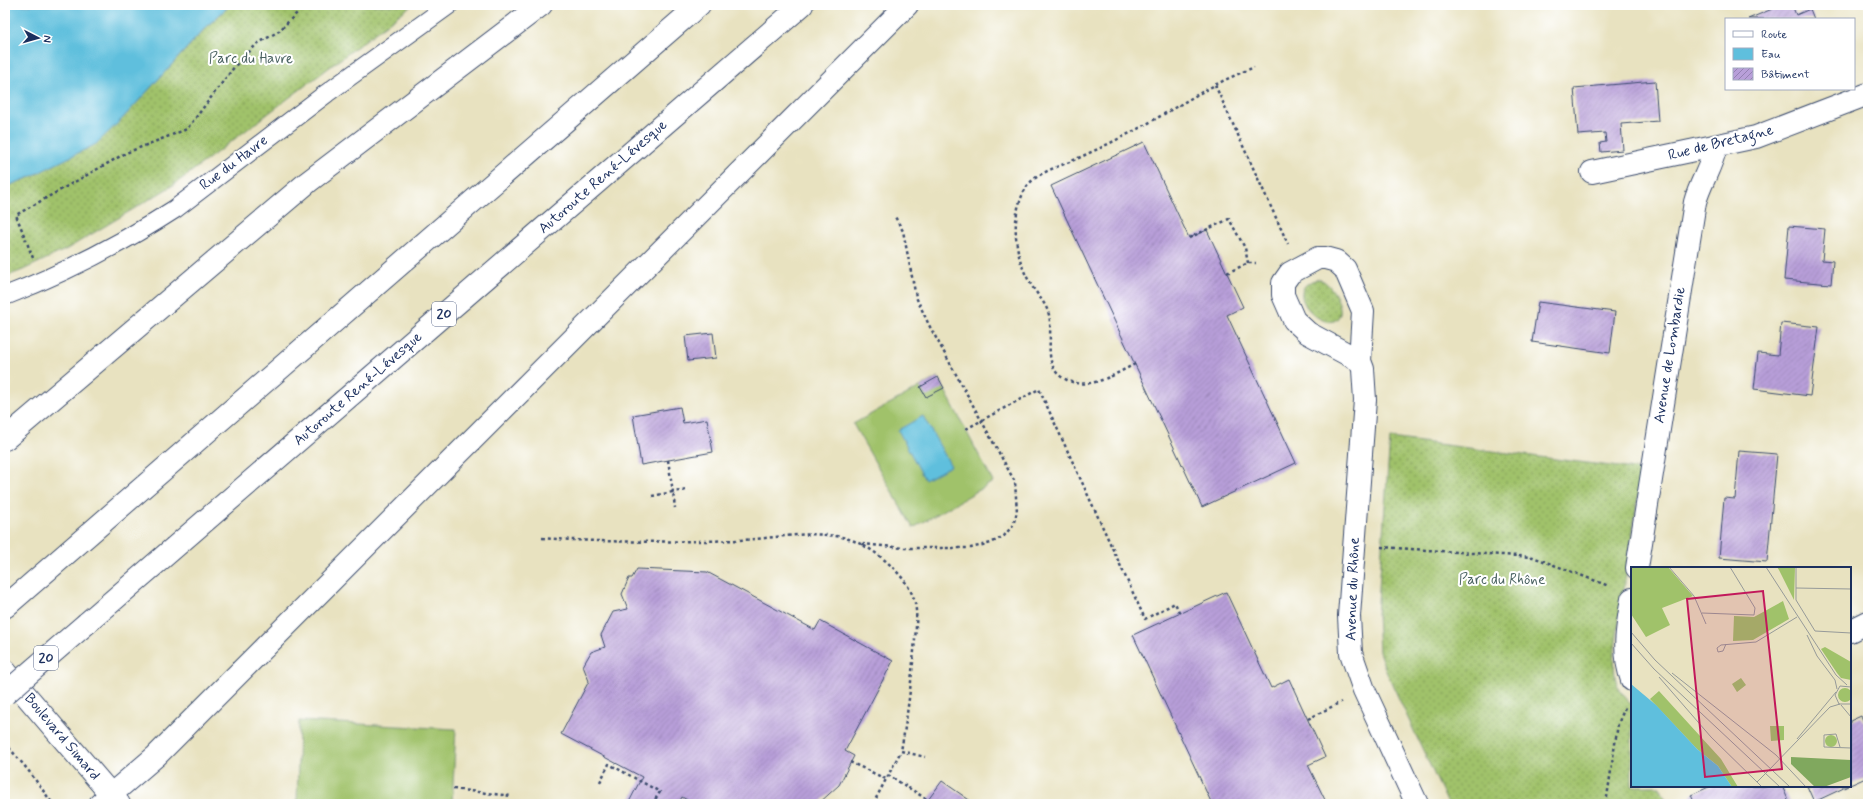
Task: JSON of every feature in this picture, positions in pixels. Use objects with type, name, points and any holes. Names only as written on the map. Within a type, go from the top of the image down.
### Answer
[{"type":"main road","points":[[5,439],[308,182],[541,5]]},
{"type":"main road","points":[[5,608],[699,5]]},
{"type":"main road","name":"Autoroute René-Lévesque","points":[[5,694],[802,5]]},
{"type":"main road","points":[[110,801],[907,5]]},
{"type":"main road","name":"Rue de Bretagne","points":[[1592,172],[1756,137],[1868,94]]},
{"type":"main road","name":"Avenue de Lombardie","points":[[1637,567],[1693,209],[1699,187],[1714,157],[1716,146]]},
{"type":"main road","name":"Avenue du Rhône","points":[[1360,361],[1308,334],[1294,320],[1283,295],[1283,283],[1290,272],[1318,258],[1331,259],[1345,269],[1363,311],[1360,361],[1364,375],[1365,400],[1349,616],[1351,653],[1364,690],[1417,804]]},
{"type":"main road","points":[[1624,594],[1628,626],[1626,655],[1631,676]]},
{"type":"main road","points":[[1851,630],[1868,622]]},
{"type":"main road","name":"Boulevard Simard","points":[[5,670],[110,801]]},
{"type":"lane","name":"Rue du Havre","points":[[5,296],[84,261],[153,223],[174,209],[327,93],[449,5]]},
{"type":"path","points":[[36,264],[16,215],[126,153],[187,130],[235,66],[257,44],[279,31],[305,5]]},
{"type":"path","points":[[1135,364],[1094,383],[1079,383],[1067,380],[1058,374],[1052,366],[1049,316],[1045,305],[1029,281],[1020,258],[1016,218],[1020,200],[1026,187],[1032,180],[1119,139],[1215,85],[1254,67]]},
{"type":"path","points":[[1215,85],[1288,244]]},
{"type":"path","points":[[860,544],[904,548],[971,548],[991,543],[1004,536],[1013,525],[1017,512],[1015,482],[932,332],[916,297],[902,231],[894,215]]},
{"type":"path","points":[[1189,238],[1229,219],[1245,248],[1248,263]]},
{"type":"path","points":[[1227,273],[1248,263],[1256,263]]},
{"type":"path","points":[[966,429],[1039,389],[1145,619],[1175,603],[1180,614]]},
{"type":"path","points":[[668,460],[675,508]]},
{"type":"path","points":[[652,496],[688,490]]},
{"type":"path","points":[[542,538],[731,540],[827,535],[843,537],[860,544],[881,557],[900,575],[911,591],[915,604],[916,631],[911,686],[901,751],[873,804]]},
{"type":"path","points":[[1381,547],[1533,557],[1624,594]]},
{"type":"path","points":[[1606,804],[1618,724],[1627,700]]},
{"type":"path","points":[[1308,719],[1338,704]]},
{"type":"path","points":[[5,743],[28,770],[53,804]]},
{"type":"path","points":[[901,751],[925,757]]},
{"type":"path","points":[[850,762],[886,779]]},
{"type":"path","points":[[600,782],[609,764],[660,792],[652,804]]},
{"type":"path","points":[[888,775],[928,800]]},
{"type":"path","points":[[453,789],[511,796]]},
{"type":"green space","name":"Parc du Havre","points":[[230,5],[412,5],[175,184],[67,249],[5,277],[5,187],[28,178],[122,119],[206,27]]},
{"type":"green space","points":[[1318,279],[1322,280],[1330,287],[1337,298],[1340,313],[1335,320],[1327,321],[1318,318],[1310,311],[1304,302],[1302,293],[1306,285]]},
{"type":"green space","points":[[938,377],[993,482],[913,528],[853,424]]},
{"type":"green space","name":"Parc du Rhône","points":[[1390,438],[1642,470],[1615,648],[1614,665],[1618,685],[1625,697],[1631,703],[1631,787],[1660,787],[1668,804],[1448,804],[1386,671],[1379,652],[1377,615]]},
{"type":"green space","points":[[299,721],[456,729],[452,804],[297,804]]},
{"type":"water","points":[[5,5],[230,5],[206,27],[122,119],[96,144],[28,178],[5,187]]},
{"type":"water","points":[[923,416],[951,466],[925,480],[898,430]]},
{"type":"building","points":[[1782,5],[1792,5],[1796,15],[1810,9],[1814,18],[1750,18]]},
{"type":"building","points":[[1655,81],[1658,121],[1621,124],[1623,150],[1601,152],[1600,143],[1606,142],[1605,133],[1578,135],[1574,88]]},
{"type":"building","points":[[1144,142],[1189,238],[1207,230],[1243,307],[1227,315],[1296,463],[1202,507],[1051,186]]},
{"type":"building","points":[[1789,226],[1825,229],[1822,260],[1833,261],[1831,284],[1784,280]]},
{"type":"building","points":[[1538,302],[1615,312],[1610,353],[1532,342]]},
{"type":"building","points":[[1781,323],[1819,327],[1810,396],[1754,389],[1758,353],[1778,355]]},
{"type":"building","points":[[713,333],[716,358],[688,361],[685,336]]},
{"type":"building","points":[[938,377],[944,388],[926,397],[920,387]]},
{"type":"building","points":[[680,407],[683,423],[707,419],[713,452],[641,465],[633,415]]},
{"type":"building","points":[[1739,451],[1777,454],[1767,562],[1719,558],[1724,498],[1735,499]]},
{"type":"building","points":[[637,569],[707,572],[815,630],[820,621],[893,661],[845,751],[854,756],[839,785],[818,804],[694,804],[682,797],[678,804],[628,804],[642,777],[561,734],[589,681],[583,666],[591,652],[605,647],[601,635],[613,612],[628,609],[622,594],[629,578],[632,578]]},
{"type":"building","points":[[1226,592],[1271,688],[1289,679],[1325,757],[1308,765],[1327,804],[1212,804],[1133,635]]},
{"type":"building","points":[[1861,716],[1868,731],[1868,777],[1851,785],[1851,721]]},
{"type":"building","points":[[942,781],[975,804],[925,804]]},
{"type":"building","points":[[1709,787],[1782,787],[1790,804],[1695,804],[1691,795]]},
{"type":"building","points":[[1807,787],[1846,787],[1814,802]]}]
